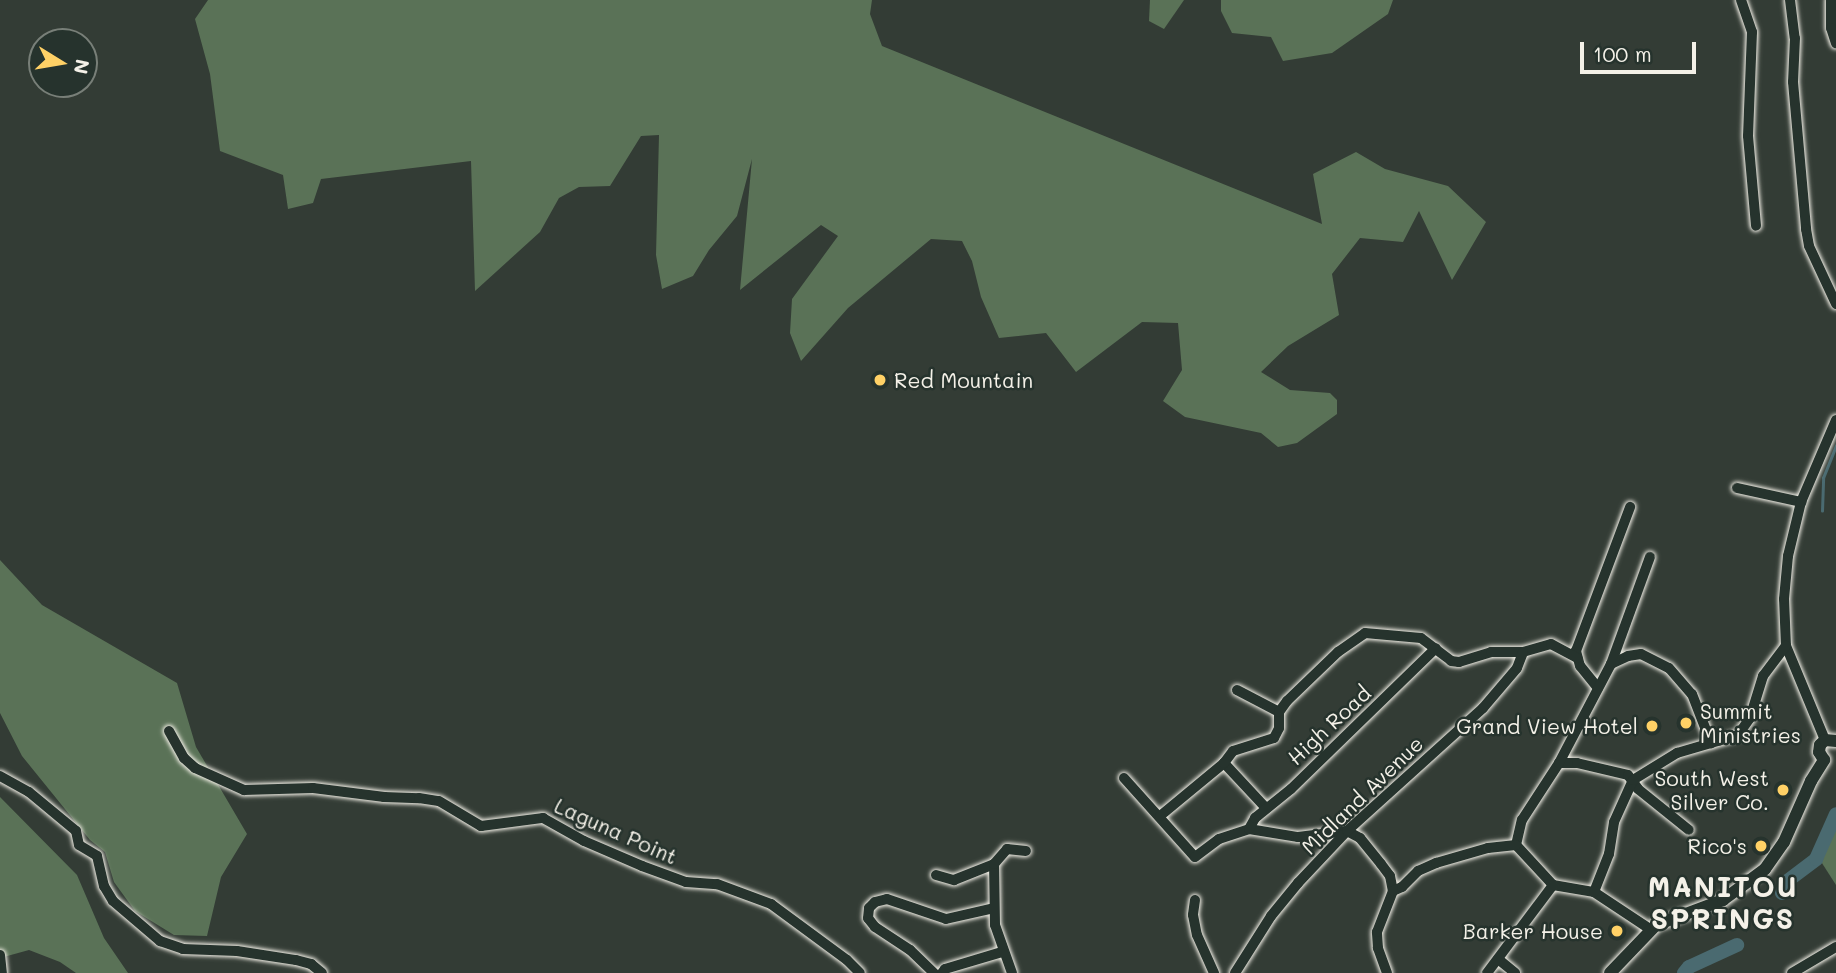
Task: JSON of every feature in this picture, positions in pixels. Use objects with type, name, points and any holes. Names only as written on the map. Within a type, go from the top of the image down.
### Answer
[{"type":"main road","points":[[1611,973],[1650,929],[1723,900],[1765,869],[1784,842],[1811,781],[1830,760],[1819,748],[1831,740]]},
{"type":"street","points":[[1741,0],[1752,32],[1748,136],[1756,226]]},
{"type":"street","points":[[1790,0],[1796,38],[1793,91],[1805,229],[1809,246],[1836,304]]},
{"type":"street","points":[[1831,0],[1831,28],[1836,43]]},
{"type":"street","points":[[1831,740],[1786,646],[1786,569],[1801,502],[1832,438],[1836,420]]},
{"type":"street","points":[[1737,488],[1801,502]]},
{"type":"street","points":[[1577,658],[1580,632],[1630,507]]},
{"type":"street","points":[[1516,845],[1522,820],[1559,763],[1611,664],[1650,557]]},
{"type":"street","points":[[1160,816],[1224,763],[1233,751],[1274,738],[1279,728],[1279,712],[1338,652],[1370,632],[1412,636],[1436,648],[1451,661],[1459,662],[1491,652],[1523,652],[1551,644],[1577,658],[1598,688]]},
{"type":"street","points":[[1594,892],[1609,854],[1614,822],[1633,780],[1677,752],[1734,738],[1742,731],[1750,718],[1759,684],[1786,646]]},
{"type":"street","name":"High Road","points":[[1249,829],[1266,808],[1290,789],[1436,648]]},
{"type":"street","name":"Midland Avenue","points":[[1235,973],[1271,916],[1347,831],[1483,708],[1517,668],[1523,652]]},
{"type":"street","points":[[1611,664],[1628,656],[1641,654],[1669,668],[1692,694],[1711,743]]},
{"type":"street","points":[[1237,691],[1279,712]]},
{"type":"street","name":"Laguna Point","points":[[169,732],[184,758],[195,768],[244,790],[313,788],[384,797],[419,798],[439,802],[481,826],[543,818],[584,841],[642,866],[686,882],[717,884],[771,904],[847,960],[860,973]]},
{"type":"street","points":[[1224,763],[1266,808]]},
{"type":"street","points":[[1559,763],[1604,768],[1628,775],[1638,789],[1689,830]]},
{"type":"street","points":[[0,776],[29,792],[76,831],[79,845],[97,856],[104,886],[113,901],[160,942],[183,950],[237,951],[296,960],[311,964],[322,973]]},
{"type":"street","points":[[1124,778],[1195,857],[1219,839],[1249,829],[1298,837],[1347,831],[1360,838],[1381,864],[1390,876],[1394,891]]},
{"type":"street","points":[[1516,845],[1552,884],[1594,892],[1650,929]]},
{"type":"street","points":[[1377,973],[1386,973],[1378,948],[1377,932],[1394,891],[1418,871],[1436,863],[1488,848],[1516,845]]},
{"type":"street","points":[[936,875],[954,880],[993,864],[1007,849],[1026,851]]},
{"type":"street","points":[[993,864],[994,908],[1002,952],[1012,973]]},
{"type":"street","points":[[1487,973],[1552,884]]},
{"type":"street","points":[[934,973],[910,950],[875,927],[868,918],[869,908],[875,902],[887,899],[946,919],[994,908]]},
{"type":"street","points":[[1195,900],[1193,915],[1197,935],[1214,973]]},
{"type":"street","points":[[1792,973],[1836,947]]},
{"type":"street","points":[[942,973],[945,969],[1002,952]]},
{"type":"street","points":[[0,955],[2,973]]},
{"type":"street","points":[[1498,959],[1515,973]]},
{"type":"green space","points":[[208,0],[872,0],[870,14],[882,46],[1322,224],[1313,174],[1356,152],[1385,169],[1448,186],[1486,222],[1452,280],[1419,211],[1403,242],[1360,238],[1332,274],[1339,315],[1288,346],[1261,372],[1290,390],[1330,393],[1337,400],[1337,414],[1297,443],[1278,447],[1261,433],[1185,417],[1163,401],[1182,370],[1178,323],[1142,322],[1076,372],[1046,333],[999,338],[981,297],[972,261],[962,241],[931,239],[848,308],[801,361],[790,333],[792,299],[838,236],[821,225],[740,290],[752,159],[737,216],[709,250],[693,276],[662,289],[656,255],[659,135],[641,136],[610,186],[579,187],[559,198],[540,232],[475,291],[471,161],[321,179],[313,203],[288,209],[283,175],[220,151],[210,74],[195,19]]},
{"type":"green space","points":[[1150,0],[1184,0],[1164,29],[1149,21]]},
{"type":"green space","points":[[1221,0],[1393,0],[1388,14],[1332,53],[1283,61],[1271,37],[1232,33],[1221,11]]},
{"type":"green space","points":[[0,560],[42,605],[177,683],[196,747],[247,834],[221,877],[207,936],[174,935],[135,911],[114,882],[105,852],[90,840],[22,756],[0,713]]},
{"type":"green space","points":[[0,797],[77,875],[104,938],[128,973],[76,973],[60,962],[29,950],[0,958]]},
{"type":"green space","points":[[1836,821],[1836,885],[1820,860]]},
{"type":"waterway","points":[[1822,511],[1823,478],[1836,445]]},
{"type":"waterway","points":[[1782,893],[1786,882],[1816,859],[1836,814]]},
{"type":"waterway","points":[[1684,973],[1689,967],[1737,945]]},
{"type":"place","name":"Red Mountain","points":[[880,380]]},
{"type":"place","name":"Summit Ministries","points":[[1686,723]]},
{"type":"place","name":"Grand View Hotel","points":[[1652,726]]},
{"type":"place","name":"South West Silver Co.","points":[[1783,790]]},
{"type":"place","name":"Rico's","points":[[1761,846]]},
{"type":"place","name":"Barker House","points":[[1617,931]]},
{"type":"district","name":"MANITOU SPRINGS","points":[[1723,902]]}]
